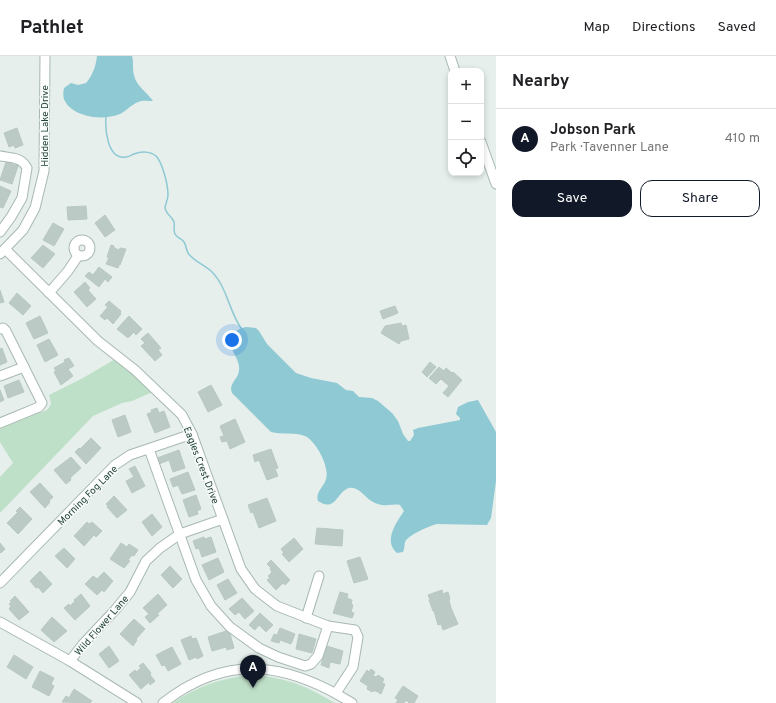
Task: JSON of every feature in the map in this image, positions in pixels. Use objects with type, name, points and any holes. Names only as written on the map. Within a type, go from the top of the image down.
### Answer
[{"type":"street","name":"Hidden Lake Drive","points":[[3,252],[23,230],[35,208],[44,171],[44,56]]},
{"type":"street","points":[[450,56],[454,68]]},
{"type":"street","points":[[484,150],[496,184]]},
{"type":"street","points":[[0,156],[18,159],[24,162],[28,168],[22,198],[0,232]]},
{"type":"street","name":"Eagles Crest Drive","points":[[3,252],[49,293],[98,341],[135,370],[182,415],[192,434],[242,569],[255,588],[277,606],[328,626],[355,630],[358,637],[353,667],[336,693]]},
{"type":"street","points":[[49,293],[68,271],[78,256]]},
{"type":"street","points":[[0,423],[40,407],[42,403],[2,328]]},
{"type":"street","points":[[0,376],[24,367]]},
{"type":"street","name":"Morning Fog Lane","points":[[0,584],[115,465],[130,455],[192,434]]},
{"type":"street","points":[[149,449],[196,580],[211,606],[230,627],[259,648],[278,657],[305,666],[311,664],[318,656],[328,626]]},
{"type":"street","name":"Wild Flower Lane","points":[[70,661],[83,644],[130,592],[146,561],[160,548],[180,534],[223,519]]},
{"type":"street","points":[[306,618],[319,576]]},
{"type":"street","points":[[0,622],[70,661],[137,703]]},
{"type":"street","points":[[162,703],[188,685],[211,676],[233,670],[255,668],[278,671],[310,681],[336,693],[352,703]]},
{"type":"green space","points":[[117,358],[155,391],[132,401],[122,403],[93,416],[0,513],[0,477],[13,463],[0,442],[0,427],[35,413],[43,412],[48,409],[51,404],[49,395],[83,378]]},
{"type":"green space","points":[[251,675],[275,678],[295,683],[335,703],[173,703],[201,687],[230,678]]},
{"type":"water","points":[[97,56],[132,56],[133,73],[135,79],[139,86],[153,101],[140,101],[120,114],[108,117],[89,116],[72,109],[64,100],[64,88],[71,83],[78,85],[86,83],[94,70]]},
{"type":"water","points":[[246,327],[256,328],[267,344],[296,373],[311,378],[337,383],[346,390],[353,391],[359,397],[372,398],[378,401],[392,413],[398,421],[403,434],[408,441],[410,441],[414,435],[413,430],[460,420],[456,414],[458,407],[468,402],[478,400],[496,432],[496,481],[491,518],[487,525],[433,525],[419,531],[407,539],[403,552],[397,553],[391,543],[391,538],[392,532],[404,511],[400,505],[384,505],[376,503],[370,500],[359,490],[353,488],[345,490],[333,503],[324,504],[318,501],[317,498],[319,492],[325,482],[327,474],[324,461],[318,449],[305,436],[271,432],[232,393],[231,386],[239,373],[239,366],[230,343],[234,333]]},
{"type":"building","points":[[17,128],[23,145],[15,148],[14,145],[9,147],[4,133]]},
{"type":"building","points":[[6,162],[18,166],[12,184],[0,180]]},
{"type":"building","points":[[0,186],[11,191],[3,208],[0,207]]},
{"type":"building","points":[[86,206],[87,219],[68,220],[67,207]]},
{"type":"building","points":[[105,215],[115,230],[105,237],[95,223]]},
{"type":"building","points":[[53,223],[64,229],[54,246],[43,240]]},
{"type":"building","points":[[43,245],[55,254],[43,268],[31,258]]},
{"type":"building","points":[[111,245],[119,250],[120,248],[126,249],[118,268],[106,264],[109,258],[107,257]]},
{"type":"building","points":[[99,267],[112,277],[108,282],[105,279],[99,287],[85,276],[89,272],[93,275]]},
{"type":"building","points":[[85,282],[90,288],[88,290],[96,299],[87,307],[74,292]]},
{"type":"building","points":[[0,290],[4,302],[0,303]]},
{"type":"building","points":[[17,293],[31,306],[23,315],[9,303]]},
{"type":"building","points":[[109,301],[121,311],[121,314],[113,324],[107,318],[105,320],[100,316],[108,307],[105,305]]},
{"type":"building","points":[[395,306],[398,313],[383,319],[380,311]]},
{"type":"building","points":[[40,316],[48,333],[34,339],[26,323]]},
{"type":"building","points":[[129,316],[142,329],[136,335],[134,332],[128,338],[117,329]]},
{"type":"building","points":[[401,323],[402,326],[406,325],[409,339],[401,341],[399,344],[381,333],[385,326]]},
{"type":"building","points":[[148,333],[161,348],[158,350],[162,355],[155,361],[141,346],[145,343],[141,339]]},
{"type":"building","points":[[49,339],[58,355],[45,362],[37,345]]},
{"type":"building","points":[[2,348],[7,362],[0,365],[0,349]]},
{"type":"building","points":[[69,358],[74,366],[68,369],[73,376],[61,385],[54,372],[56,371],[54,368]]},
{"type":"building","points":[[430,362],[436,367],[427,377],[422,372]]},
{"type":"building","points":[[439,367],[444,371],[446,368],[462,380],[448,397],[443,393],[449,386],[441,379],[436,384],[429,378]]},
{"type":"building","points":[[19,380],[24,392],[8,398],[4,386]]},
{"type":"building","points":[[211,385],[222,405],[208,412],[198,392]]},
{"type":"building","points":[[0,390],[4,400],[0,402]]},
{"type":"building","points":[[157,408],[159,413],[164,411],[170,427],[155,433],[147,414],[152,412],[151,410]]},
{"type":"building","points":[[125,415],[131,432],[118,437],[112,420]]},
{"type":"building","points":[[235,419],[245,442],[230,449],[227,441],[222,442],[220,437],[224,436],[220,426]]},
{"type":"building","points":[[91,438],[101,448],[86,464],[75,452]]},
{"type":"building","points":[[271,449],[278,468],[275,469],[278,476],[267,480],[259,460],[255,462],[253,455]]},
{"type":"building","points":[[179,450],[185,468],[173,472],[169,460],[159,464],[157,458]]},
{"type":"building","points":[[71,457],[81,468],[66,484],[54,470]]},
{"type":"building","points":[[135,466],[145,486],[132,493],[126,481],[134,477],[129,469]]},
{"type":"building","points":[[188,472],[195,490],[182,494],[178,485],[173,487],[170,479]]},
{"type":"building","points":[[40,483],[53,497],[45,508],[30,492]]},
{"type":"building","points":[[196,495],[201,509],[197,511],[198,514],[189,517],[183,500]]},
{"type":"building","points":[[114,496],[127,510],[117,518],[106,504]]},
{"type":"building","points":[[267,498],[276,521],[259,528],[253,512],[251,513],[248,505]]},
{"type":"building","points":[[20,507],[32,519],[18,534],[7,523],[18,512],[16,511]]},
{"type":"building","points":[[152,514],[162,527],[152,536],[142,522]]},
{"type":"building","points":[[87,522],[89,524],[92,522],[102,531],[96,537],[94,535],[84,546],[74,536]]},
{"type":"building","points":[[317,528],[343,530],[342,546],[315,544]]},
{"type":"building","points":[[204,537],[205,539],[211,537],[216,552],[202,557],[199,548],[196,549],[193,541]]},
{"type":"building","points":[[294,538],[303,549],[289,562],[282,554],[284,553],[281,549]]},
{"type":"building","points":[[0,543],[5,549],[1,553],[0,552]]},
{"type":"building","points":[[121,543],[127,547],[129,544],[138,550],[134,556],[132,555],[128,560],[130,561],[124,568],[110,559]]},
{"type":"building","points":[[64,548],[75,559],[67,568],[55,556]]},
{"type":"building","points":[[360,557],[368,579],[354,583],[347,561]]},
{"type":"building","points":[[218,558],[224,572],[209,580],[202,565]]},
{"type":"building","points":[[271,560],[290,580],[285,585],[283,583],[276,590],[267,580],[270,578],[268,576],[272,572],[270,569],[271,568],[267,564]]},
{"type":"building","points":[[170,566],[182,579],[173,588],[161,575]]},
{"type":"building","points":[[40,571],[52,584],[43,593],[30,581]]},
{"type":"building","points":[[104,572],[113,581],[104,592],[102,590],[97,595],[85,584],[93,576],[97,579]]},
{"type":"building","points":[[228,579],[237,593],[225,600],[217,585]]},
{"type":"building","points":[[442,590],[443,594],[448,592],[451,608],[458,624],[443,630],[441,624],[438,625],[428,595]]},
{"type":"building","points":[[340,592],[348,594],[347,598],[352,600],[351,604],[353,605],[351,612],[354,613],[352,618],[333,613]]},
{"type":"building","points":[[81,594],[90,606],[75,620],[64,608],[69,604],[70,606]]},
{"type":"building","points":[[158,594],[167,605],[150,623],[145,617],[149,614],[143,608]]},
{"type":"building","points":[[15,596],[29,612],[19,620],[9,609],[11,606],[9,604],[12,602],[10,601]]},
{"type":"building","points":[[242,598],[254,611],[245,619],[239,612],[235,615],[229,609]]},
{"type":"building","points":[[260,613],[273,625],[266,632],[259,625],[255,630],[249,625]]},
{"type":"building","points":[[52,617],[67,631],[54,642],[41,630]]},
{"type":"building","points":[[134,619],[145,629],[136,639],[137,640],[133,646],[120,634]]},
{"type":"building","points":[[280,628],[295,634],[291,644],[280,640],[279,643],[271,641],[274,634],[277,635]]},
{"type":"building","points":[[229,630],[234,648],[227,650],[226,647],[212,651],[208,637]]},
{"type":"building","points":[[299,634],[316,639],[312,653],[296,649]]},
{"type":"building","points":[[191,636],[192,639],[196,638],[203,656],[197,659],[196,657],[189,660],[181,640]]},
{"type":"building","points":[[109,646],[119,661],[109,668],[99,654]]},
{"type":"building","points":[[327,646],[343,651],[340,664],[330,662],[329,668],[321,665]]},
{"type":"building","points":[[172,647],[181,664],[168,671],[165,665],[162,666],[156,655]]},
{"type":"building","points":[[14,655],[33,667],[26,679],[7,667]]},
{"type":"building","points":[[143,663],[155,681],[150,685],[149,682],[141,689],[129,675],[135,670],[136,672],[141,668],[139,666]]},
{"type":"building","points":[[371,669],[375,672],[373,676],[376,677],[378,675],[384,679],[382,683],[385,684],[381,694],[367,689],[368,686],[360,681],[367,670],[369,672]]},
{"type":"building","points":[[40,671],[54,678],[51,684],[54,686],[49,696],[32,687]]},
{"type":"building","points":[[403,686],[418,696],[414,703],[409,703],[406,700],[404,703],[396,703],[398,700],[395,698]]},
{"type":"building","points":[[74,689],[92,701],[90,703],[62,702],[66,696],[69,698]]},
{"type":"waterway","points":[[106,116],[108,142],[115,154],[120,157],[128,157],[137,153],[146,152],[157,157],[163,170],[167,186],[168,196],[165,209],[174,222],[175,234],[184,242],[190,256],[212,272],[217,278],[241,328]]},
{"type":"place","name":"Jobson Park","points":[[253,688]]}]
